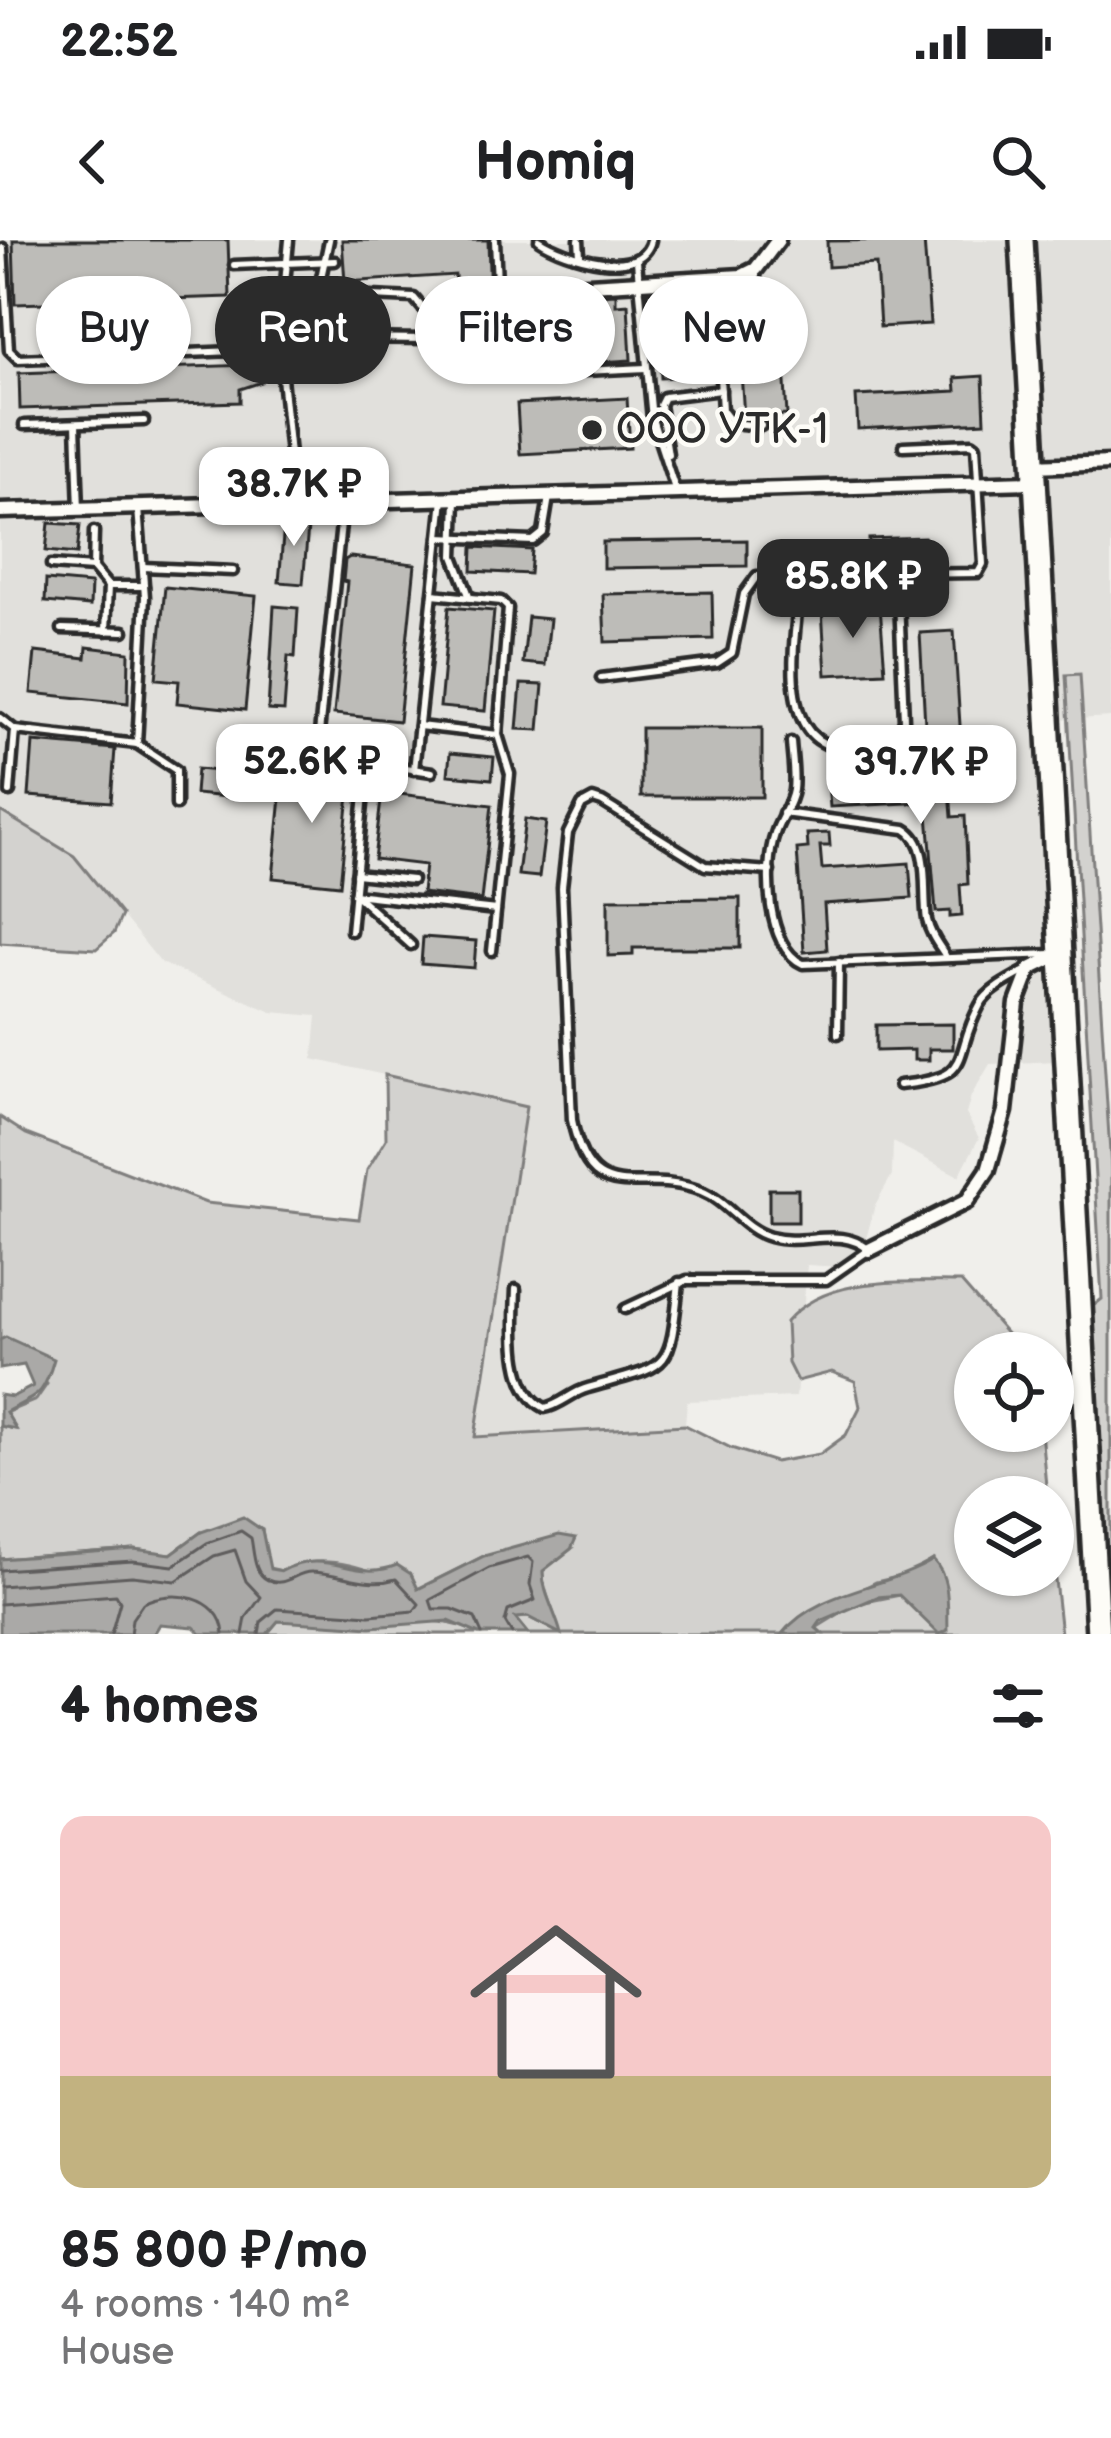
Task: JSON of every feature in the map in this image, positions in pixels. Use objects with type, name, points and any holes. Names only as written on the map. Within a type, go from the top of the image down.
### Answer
[{"type":"main road","points":[[1022,240],[1098,1634]]},
{"type":"street","points":[[744,276],[756,269],[778,240]]},
{"type":"street","points":[[615,284],[639,283]]},
{"type":"street","points":[[0,512],[978,484],[1111,463]]},
{"type":"street","points":[[869,1250],[967,1201],[988,1170],[1005,1111],[1017,1003],[1030,969],[1060,954]]},
{"type":"lane","points":[[288,276],[289,240]]},
{"type":"lane","points":[[321,276],[329,240]]},
{"type":"lane","points":[[495,240],[496,276]]},
{"type":"lane","points":[[539,240],[580,255],[637,261],[646,254],[651,240]]},
{"type":"lane","points":[[579,240],[580,255]]},
{"type":"lane","points":[[3,248],[9,350],[18,358],[36,358]]},
{"type":"lane","points":[[234,265],[335,261]]},
{"type":"lane","points":[[637,261],[639,283]]},
{"type":"lane","points":[[756,269],[756,276]]},
{"type":"lane","points":[[283,384],[295,502]]},
{"type":"lane","points":[[648,384],[652,419],[669,462]]},
{"type":"lane","points":[[721,384],[727,420],[761,426]]},
{"type":"lane","points":[[676,495],[661,400],[721,389]]},
{"type":"lane","points":[[24,425],[144,421]]},
{"type":"lane","points":[[76,424],[79,510]]},
{"type":"lane","points":[[601,678],[717,663],[732,653],[748,585],[758,576],[972,575],[981,569],[972,442],[903,446]]},
{"type":"lane","points":[[439,537],[539,538],[549,497]]},
{"type":"lane","points":[[414,770],[439,537],[449,499]]},
{"type":"lane","points":[[449,499],[457,569],[470,598]]},
{"type":"lane","points":[[344,501],[318,742],[333,757],[432,772]]},
{"type":"lane","points":[[136,744],[144,586],[137,508]]},
{"type":"lane","points":[[94,530],[93,568],[108,586],[106,631]]},
{"type":"lane","points":[[51,565],[93,568]]},
{"type":"lane","points":[[143,567],[233,571]]},
{"type":"lane","points":[[801,574],[796,708],[808,733],[822,744],[856,749],[882,745],[898,735],[904,720],[898,575]]},
{"type":"lane","points":[[108,586],[144,586]]},
{"type":"lane","points":[[433,594],[501,601],[508,608],[497,735],[510,774],[492,951]]},
{"type":"lane","points":[[62,629],[124,631]]},
{"type":"lane","points":[[0,718],[15,730],[136,744],[176,770],[176,805]]},
{"type":"lane","points":[[419,726],[497,735]]},
{"type":"lane","points":[[10,792],[15,730]]},
{"type":"lane","points":[[791,742],[793,794],[773,837],[770,871],[777,941],[784,952],[803,964],[1060,954]]},
{"type":"lane","points":[[351,931],[367,762]]},
{"type":"lane","points":[[626,1309],[679,1282],[814,1282],[834,1277],[869,1250],[849,1238],[766,1236],[715,1198],[686,1186],[623,1185],[604,1180],[587,1165],[577,1144],[562,886],[568,833],[582,805],[593,799],[602,802],[705,866],[770,871]]},
{"type":"lane","points":[[783,813],[914,834],[920,847],[928,922],[946,956]]},
{"type":"lane","points":[[356,874],[412,880]]},
{"type":"lane","points":[[354,894],[496,910]]},
{"type":"lane","points":[[354,894],[411,945]]},
{"type":"lane","points":[[838,1034],[839,962]]},
{"type":"lane","points":[[899,1085],[935,1081],[954,1070],[980,1003],[1030,969]]},
{"type":"lane","points":[[516,1289],[515,1334],[524,1381],[533,1400],[545,1408],[588,1388],[631,1380],[660,1365],[672,1340],[679,1282]]},
{"type":"shaded area","points":[[0,240],[1111,240],[1111,717],[1042,721],[1057,1061],[990,1064],[966,1114],[979,1138],[959,1176],[893,1142],[892,1175],[875,1205],[866,1239],[841,1267],[807,1265],[796,1397],[687,1401],[685,1425],[475,1437],[526,1107],[313,1059],[317,1016],[272,1012],[161,963],[74,856],[0,811]]},
{"type":"shaded area","points":[[1080,674],[1111,1169],[1111,1634],[1105,1634],[1088,1310],[1102,1299],[1066,675]]},
{"type":"shaded area","points":[[0,811],[74,856],[122,915],[114,933],[96,949],[0,943]]},
{"type":"shaded area","points":[[385,1075],[526,1107],[475,1437],[685,1425],[731,1448],[775,1462],[820,1454],[846,1435],[860,1407],[855,1381],[832,1372],[797,1381],[788,1363],[786,1322],[822,1296],[843,1289],[890,1282],[961,1282],[1005,1332],[954,1332],[954,1452],[1043,1452],[1045,1476],[954,1476],[954,1596],[1057,1596],[1061,1634],[823,1634],[816,1628],[855,1604],[900,1595],[939,1633],[933,1560],[910,1574],[876,1582],[782,1634],[528,1634],[514,1617],[528,1617],[559,1633],[543,1570],[571,1549],[484,1556],[417,1589],[332,1562],[282,1571],[269,1568],[262,1530],[201,1532],[171,1554],[133,1549],[0,1559],[0,1426],[15,1429],[5,1413],[36,1400],[47,1384],[7,1338],[0,1340],[0,1117],[26,1134],[206,1203],[359,1219],[367,1170],[386,1139]]},
{"type":"shaded area","points":[[278,1621],[440,1622],[479,1634],[267,1634]]},
{"type":"water","points":[[6,1337],[54,1359],[38,1393],[6,1412],[16,1429],[0,1426],[0,1395],[12,1397],[33,1386],[24,1365],[0,1369],[0,1340]]},
{"type":"water","points":[[243,1517],[262,1530],[270,1569],[282,1571],[313,1562],[367,1570],[397,1565],[411,1574],[418,1589],[484,1556],[559,1535],[576,1538],[571,1549],[543,1571],[561,1634],[528,1617],[515,1618],[528,1634],[479,1634],[449,1621],[371,1627],[278,1621],[267,1634],[201,1634],[194,1627],[160,1624],[154,1634],[0,1634],[0,1559],[134,1549],[171,1554],[201,1532]]},
{"type":"water","points":[[933,1560],[945,1584],[948,1630],[939,1634],[899,1595],[877,1597],[821,1621],[816,1628],[823,1634],[782,1634],[814,1607]]},
{"type":"building","points":[[13,240],[228,240],[229,276],[215,276],[215,297],[191,298],[191,276],[36,276],[36,303],[15,304]]},
{"type":"building","points":[[342,240],[488,240],[489,276],[345,276]]},
{"type":"building","points":[[924,240],[930,324],[880,327],[876,264],[828,267],[827,241]]},
{"type":"building","points":[[615,294],[616,305],[628,304],[631,360],[615,361]]},
{"type":"building","points":[[215,366],[215,384],[256,384],[240,389],[240,402],[20,409],[19,373],[36,372],[36,384],[191,384],[191,367]]},
{"type":"building","points":[[983,376],[985,422],[858,429],[856,396],[956,391],[955,378]]},
{"type":"building","points":[[742,384],[785,384],[787,415],[744,417]]},
{"type":"building","points":[[627,398],[630,448],[520,454],[517,404]]},
{"type":"building","points":[[285,514],[309,516],[303,584],[279,582]]},
{"type":"building","points":[[49,523],[80,525],[77,554],[46,551]]},
{"type":"building","points":[[924,537],[925,566],[870,567],[869,539]]},
{"type":"building","points":[[747,540],[747,566],[603,568],[603,542]]},
{"type":"building","points":[[473,547],[532,550],[530,574],[472,571]]},
{"type":"building","points":[[345,560],[415,564],[399,721],[334,714]]},
{"type":"building","points":[[46,580],[91,584],[90,606],[45,602]]},
{"type":"building","points":[[165,587],[256,596],[245,710],[177,703],[179,681],[156,679]]},
{"type":"building","points":[[712,592],[713,639],[605,642],[603,594]]},
{"type":"building","points":[[274,606],[298,608],[295,657],[288,656],[284,711],[268,710]]},
{"type":"building","points":[[880,606],[885,672],[826,675],[822,609]]},
{"type":"building","points":[[449,607],[494,611],[485,711],[440,707]]},
{"type":"building","points":[[528,617],[550,619],[545,665],[523,663]]},
{"type":"building","points":[[954,631],[961,741],[926,743],[920,633]]},
{"type":"building","points":[[87,647],[129,652],[128,703],[31,693],[35,652],[86,658]]},
{"type":"building","points":[[521,684],[543,685],[539,730],[517,729]]},
{"type":"building","points":[[641,728],[762,728],[762,797],[641,797]]},
{"type":"building","points":[[33,742],[115,749],[111,802],[29,796]]},
{"type":"building","points":[[450,753],[494,757],[492,779],[448,775]]},
{"type":"building","points":[[284,767],[351,774],[340,885],[273,878]]},
{"type":"building","points":[[197,769],[230,772],[228,797],[195,794]]},
{"type":"building","points":[[949,776],[952,817],[965,816],[968,884],[960,885],[962,916],[950,917],[950,911],[936,912],[927,802],[830,807],[828,782]]},
{"type":"building","points":[[382,792],[492,805],[481,900],[422,893],[425,865],[374,859]]},
{"type":"building","points":[[525,819],[546,822],[539,877],[518,875]]},
{"type":"building","points":[[829,833],[830,846],[820,846],[822,869],[909,863],[912,898],[824,904],[827,950],[804,952],[797,849],[808,848],[807,834]]},
{"type":"building","points":[[740,898],[740,948],[633,948],[633,955],[608,956],[608,899]]},
{"type":"building","points":[[423,937],[476,941],[474,968],[421,964]]},
{"type":"building","points":[[953,1024],[953,1049],[929,1049],[929,1060],[914,1060],[914,1050],[876,1051],[876,1025]]},
{"type":"building","points":[[769,1189],[798,1189],[798,1222],[769,1222]]},
{"type":"place","name":"ООО УТК-1","points":[[592,430]]}]
